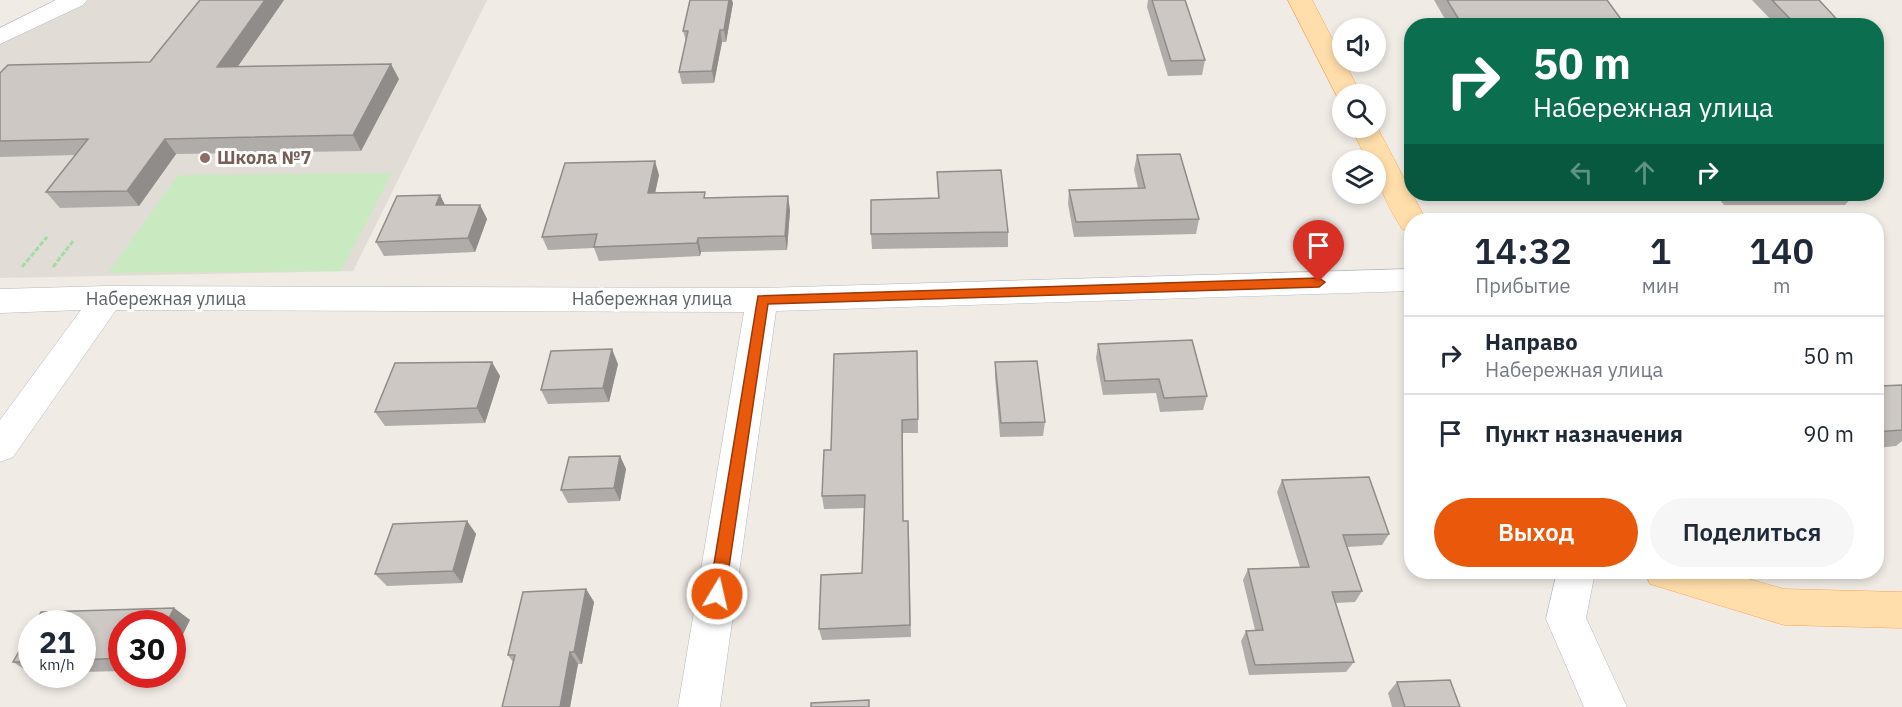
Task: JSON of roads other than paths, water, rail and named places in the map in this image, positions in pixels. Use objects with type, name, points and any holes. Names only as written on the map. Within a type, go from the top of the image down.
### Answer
[{"type":"main road","points":[[1300,0],[1343,84]]},
{"type":"main road","points":[[1369,138],[1407,213]]},
{"type":"main road","points":[[1689,579],[1784,607],[1902,610]]},
{"type":"street","points":[[0,36],[75,0]]},
{"type":"street","name":"Набережная улица","points":[[0,302],[107,298],[762,300],[1404,280]]},
{"type":"street","points":[[0,447],[107,298]]},
{"type":"street","points":[[699,707],[762,300]]},
{"type":"street","points":[[1575,579],[1566,619],[1606,707]]},
{"type":"place","name":"Школа №7","points":[[205,158]]}]
